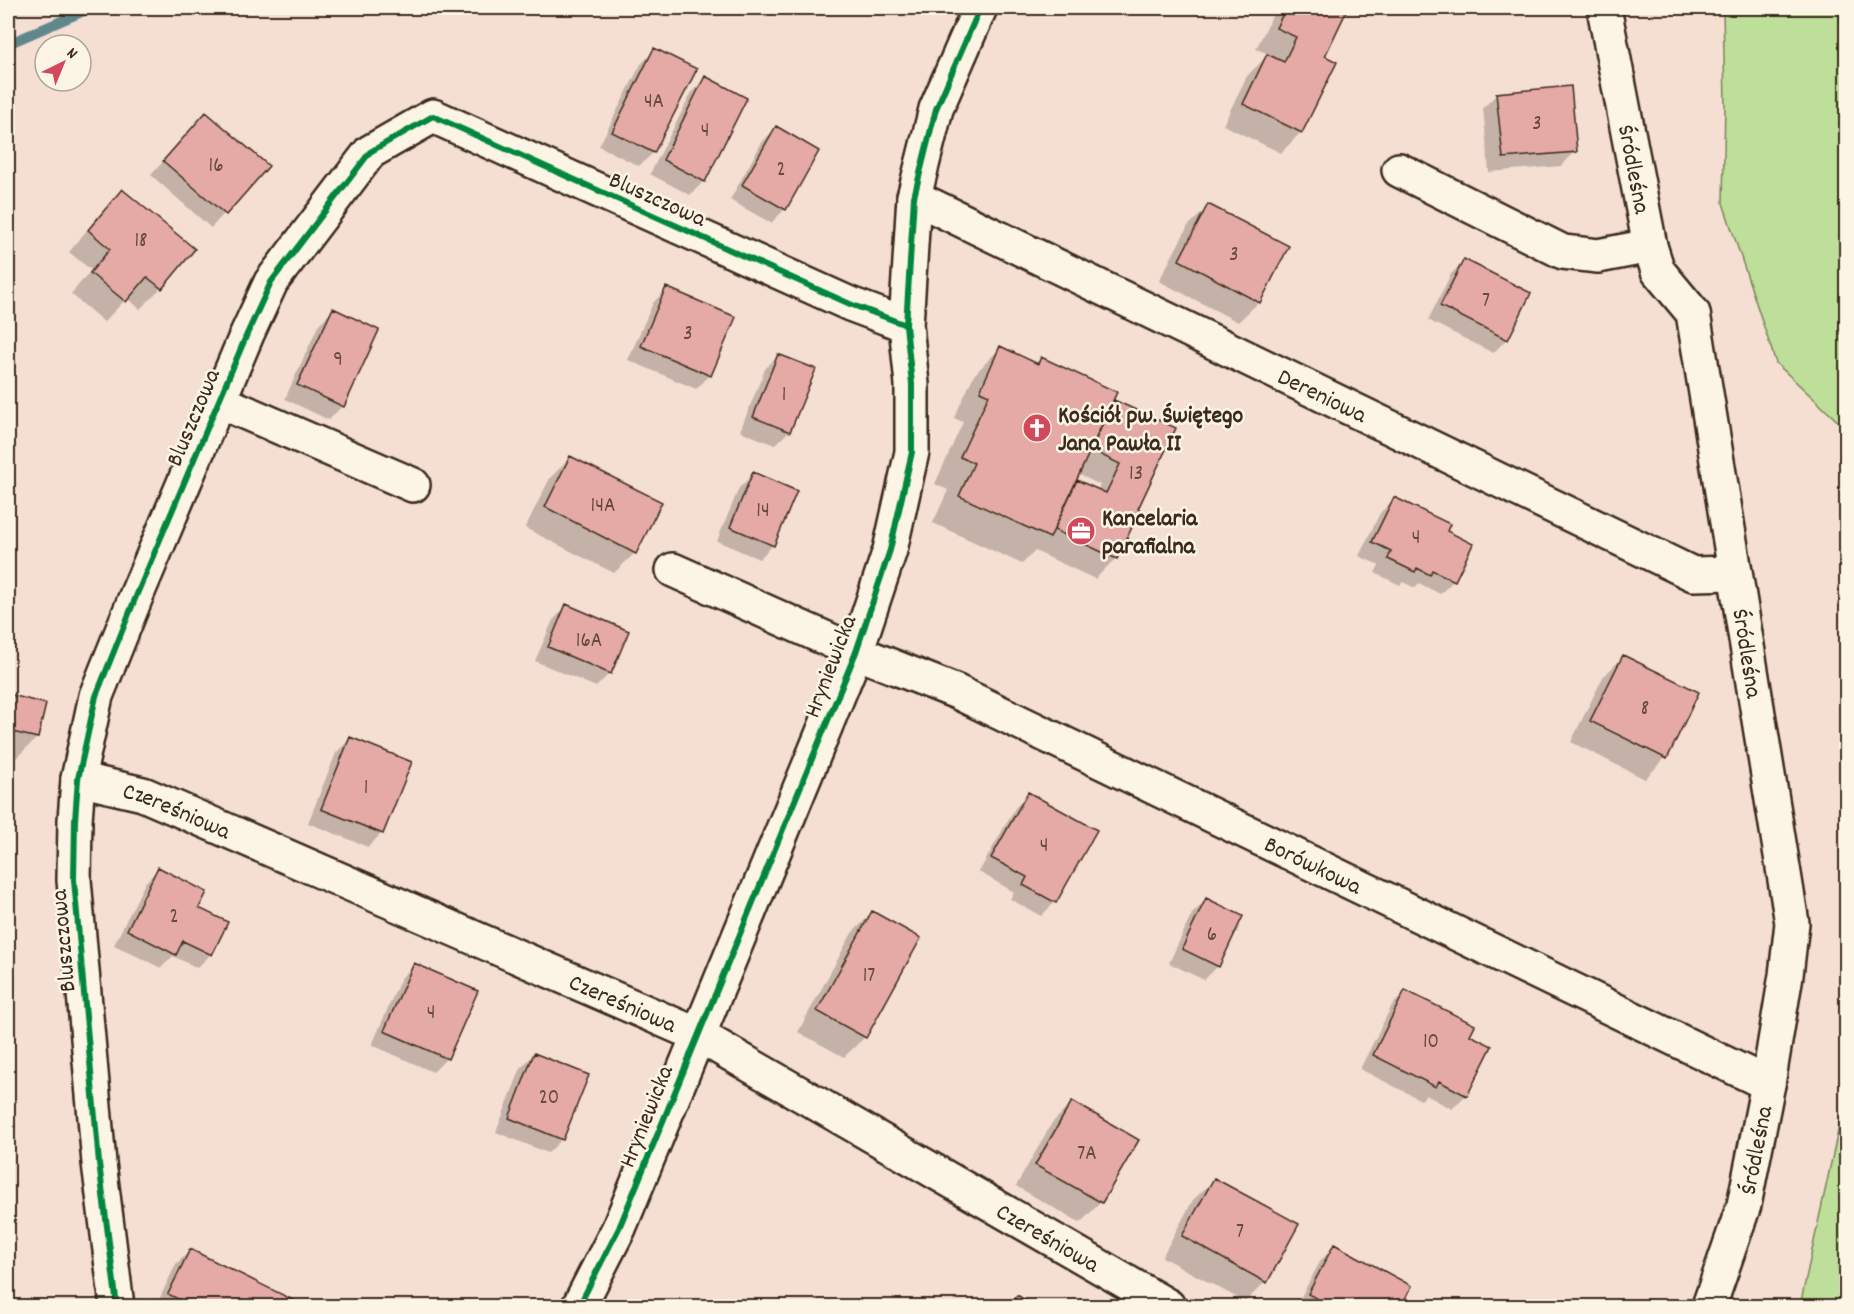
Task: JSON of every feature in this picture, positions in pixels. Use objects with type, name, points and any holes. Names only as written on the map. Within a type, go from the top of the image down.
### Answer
[{"type":"street","name":"Hryniewicka","points":[[579,1306],[620,1228],[856,652],[890,550],[912,452],[912,384],[906,325],[914,197],[936,109],[980,8]]},
{"type":"street","name":"Śródleśna","points":[[1604,8],[1650,246],[1658,271],[1693,313],[1792,923],[1768,1084],[1744,1205],[1709,1306]]},
{"type":"street","name":"Bluszczowa","points":[[117,1306],[99,1163],[74,880],[78,779],[96,696],[137,594],[271,282],[370,152],[433,116],[850,304],[906,325]]},
{"type":"street","points":[[1398,170],[1563,252],[1598,256],[1650,246]]},
{"type":"street","name":"Dereniowa","points":[[914,197],[1693,574],[1735,573]]},
{"type":"street","points":[[219,401],[412,485]]},
{"type":"street","name":"Borówkowa","points":[[673,570],[856,652],[968,697],[1768,1084]]},
{"type":"street","name":"Czereśniowa","points":[[78,779],[143,794],[698,1035],[1168,1306]]},
{"type":"green space","points":[[1723,8],[1846,8],[1846,429],[1776,363],[1723,203],[1725,104]]},
{"type":"green space","points":[[1846,1094],[1846,1306],[1800,1306]]},
{"type":"building","points":[[1286,8],[1348,8],[1325,56],[1337,62],[1302,133],[1243,104],[1267,54],[1284,62],[1296,37],[1276,28]]},
{"type":"building","points":[[654,48],[697,69],[654,153],[612,132]]},
{"type":"building","points":[[705,76],[747,98],[705,182],[663,160]]},
{"type":"building","points":[[1571,86],[1577,152],[1503,158],[1496,93]]},
{"type":"building","points":[[206,112],[269,166],[226,215],[163,161]]},
{"type":"building","points":[[776,126],[819,151],[786,210],[742,185]]},
{"type":"building","points":[[122,189],[195,249],[162,289],[147,277],[126,302],[90,273],[110,249],[88,230]]},
{"type":"building","points":[[1208,204],[1289,246],[1260,303],[1179,260]]},
{"type":"building","points":[[1464,259],[1531,293],[1508,340],[1440,306]]},
{"type":"building","points":[[666,287],[736,317],[711,376],[641,346]]},
{"type":"building","points":[[333,308],[379,330],[344,407],[297,385]]},
{"type":"building","name":"Kościół pw. Świętego Jana Pawła II","points":[[1000,346],[1038,364],[1041,357],[1117,392],[1050,538],[959,496],[974,463],[960,457],[989,395],[980,391]]},
{"type":"building","points":[[778,354],[816,369],[790,432],[753,417]]},
{"type":"building","points":[[1114,400],[1176,428],[1117,559],[1054,530],[1077,480],[1106,493],[1120,464],[1091,450]]},
{"type":"building","points":[[570,456],[662,502],[636,554],[545,507]]},
{"type":"building","points":[[753,472],[797,491],[774,546],[730,527]]},
{"type":"building","points":[[1394,497],[1450,524],[1447,531],[1473,544],[1455,581],[1432,570],[1430,575],[1417,568],[1415,572],[1388,559],[1391,551],[1372,542]]},
{"type":"building","points":[[566,604],[629,631],[611,674],[548,647]]},
{"type":"building","points":[[1623,655],[1699,692],[1667,759],[1590,721]]},
{"type":"building","points":[[8,694],[46,704],[38,738],[8,731]]},
{"type":"building","points":[[350,737],[412,762],[383,834],[321,809]]},
{"type":"building","points":[[1028,792],[1097,830],[1056,903],[1023,885],[1027,877],[991,858]]},
{"type":"building","points":[[158,867],[207,892],[199,908],[228,922],[212,955],[183,941],[176,955],[127,930]]},
{"type":"building","points":[[1206,898],[1243,916],[1219,967],[1182,949]]},
{"type":"building","points":[[872,911],[921,938],[866,1038],[817,1011]]},
{"type":"building","points":[[414,963],[478,991],[448,1059],[384,1031]]},
{"type":"building","points":[[1405,990],[1475,1025],[1470,1035],[1492,1046],[1467,1096],[1439,1081],[1436,1087],[1373,1055]]},
{"type":"building","points":[[10,1024],[12,1077],[8,1077],[8,1025]]},
{"type":"building","points":[[534,1053],[589,1075],[563,1140],[509,1118]]},
{"type":"building","points":[[1072,1101],[1139,1140],[1102,1203],[1035,1165]]},
{"type":"building","points":[[1214,1178],[1299,1224],[1267,1283],[1182,1236]]},
{"type":"building","points":[[1334,1244],[1412,1286],[1401,1306],[1331,1306],[1308,1294]]},
{"type":"building","points":[[190,1249],[297,1302],[295,1306],[192,1306],[168,1294]]},
{"type":"building","points":[[1017,1295],[1035,1306],[1009,1306]]},
{"type":"waterway","points":[[8,44],[91,8]]},
{"type":"waterway","points":[[1843,8],[1846,28]]},
{"type":"cycle path","points":[[579,1306],[619,1228],[856,652],[890,550],[912,452],[912,384],[906,325],[914,197],[936,109],[980,8]]},
{"type":"cycle path","points":[[117,1306],[99,1163],[74,880],[78,779],[96,696],[137,594],[271,282],[370,152],[433,116],[850,304],[906,325]]},
{"type":"place","name":"Kościół pw. Świętego Jana Pawła II","points":[[1037,428]]},
{"type":"place","name":"Kancelaria parafialna","points":[[1081,531]]}]
